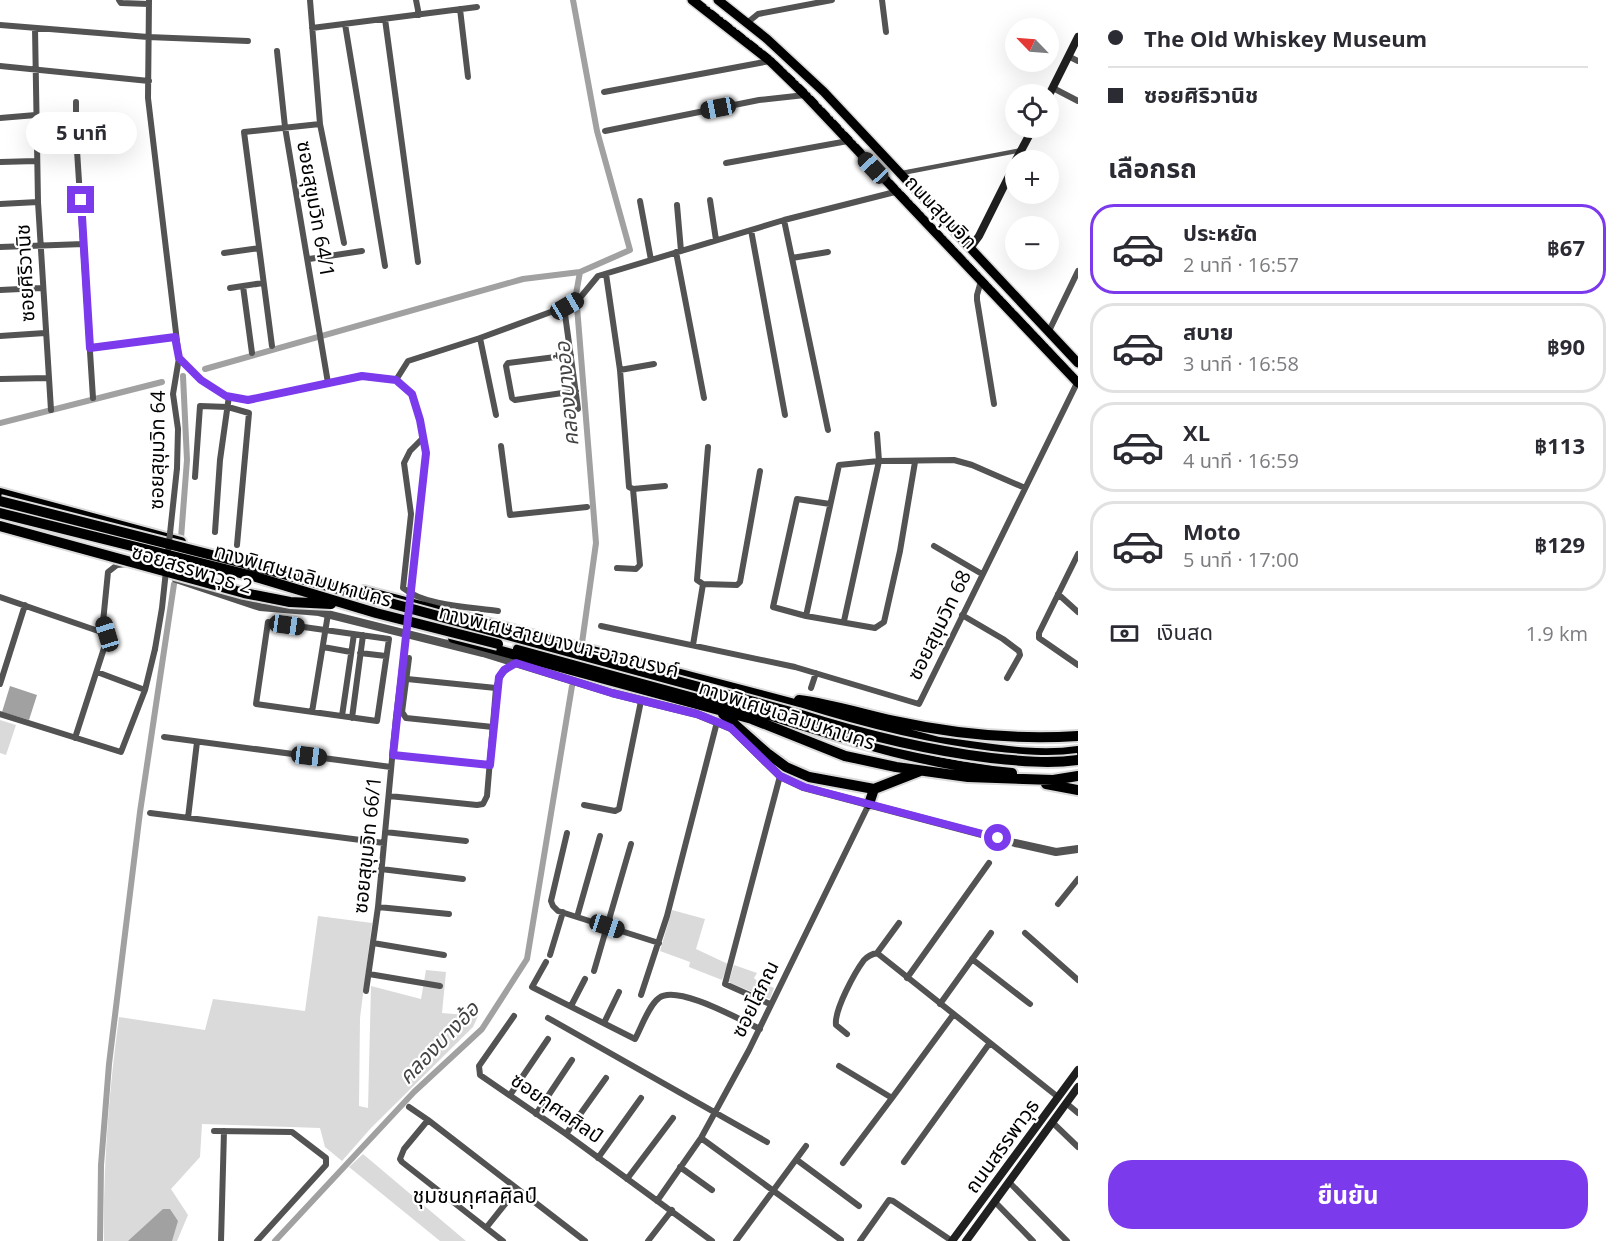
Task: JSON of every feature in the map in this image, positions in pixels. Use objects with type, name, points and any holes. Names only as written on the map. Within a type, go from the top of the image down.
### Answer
[{"type":"highway","name":"ทางพิเศษเฉลิมมหานคร","points":[[0,493],[899,732]]},
{"type":"highway","name":"ทางพิเศษสายบางนา-อาจณรงค์","points":[[0,501],[254,566],[880,738],[939,750],[1015,760],[1078,760]]},
{"type":"highway","name":"ทางพิเศษเฉลิมมหานคร","points":[[0,511],[259,579],[506,653],[752,719],[845,756],[920,771],[968,777],[1013,779]]},
{"type":"highway","name":"ทางพิเศษสายบางนา-อาจณรงค์","points":[[0,511],[256,577],[349,605],[631,676],[824,733],[938,762],[1015,773],[1078,774]]},
{"type":"highway","points":[[0,526],[244,593],[290,602],[349,605]]},
{"type":"highway","points":[[754,693],[816,702],[936,729],[981,735],[1045,738],[1078,736]]},
{"type":"highway","points":[[716,709],[732,720],[753,743],[786,767],[808,777],[874,789],[920,771]]},
{"type":"highway","points":[[899,732],[1078,750]]},
{"type":"highway","points":[[899,732],[939,742],[1014,752],[1063,753],[1078,750]]},
{"type":"highway","points":[[1053,780],[1078,774]]},
{"type":"highway","points":[[1013,779],[1078,782]]},
{"type":"highway","points":[[1013,779],[1078,790]]},
{"type":"highway","points":[[868,804],[874,789]]},
{"type":"main road","name":"ถนนสุขุมวิท","points":[[692,0],[770,61],[805,95],[1078,383]]},
{"type":"main road","name":"ถนนสุขุมวิท","points":[[718,0],[824,92],[1078,363]]},
{"type":"main road","points":[[1055,84],[1078,37]]},
{"type":"main road","points":[[1022,150],[1028,138]]},
{"type":"main road","points":[[959,257],[979,236],[1005,183]]},
{"type":"main road","name":"ถนนสรรพาวุธ","points":[[952,1241],[1078,1070]]},
{"type":"main road","name":"ถนนสรรพาวุธ","points":[[966,1241],[1078,1087]]},
{"type":"main road","points":[[1058,1097],[1066,1103]]},
{"type":"street","points":[[118,0],[121,3],[149,2]]},
{"type":"street","name":"ซอยสุขุมวิท 64/1","points":[[310,0],[320,124],[285,127],[309,259],[328,383]]},
{"type":"street","points":[[416,0],[419,15]]},
{"type":"street","points":[[747,23],[758,14],[832,0]]},
{"type":"street","points":[[882,0],[886,32]]},
{"type":"street","name":"ซอยสุขุมวิท 64","points":[[75,738],[121,752],[144,690],[155,650],[162,608],[177,468],[178,429],[173,394],[179,358],[152,133],[149,81],[149,2]]},
{"type":"street","points":[[312,28],[477,7]]},
{"type":"street","points":[[460,9],[468,77]]},
{"type":"street","points":[[385,19],[418,261]]},
{"type":"street","points":[[345,24],[385,266]]},
{"type":"street","points":[[0,25],[248,42]]},
{"type":"street","name":"ซอยศิริวานิช","points":[[35,28],[39,246],[51,410]]},
{"type":"street","points":[[272,346],[244,132],[285,127],[277,51]]},
{"type":"street","points":[[1068,56],[1078,61]]},
{"type":"street","points":[[604,92],[770,61]]},
{"type":"street","points":[[0,66],[149,81]]},
{"type":"street","points":[[1059,91],[1078,100]]},
{"type":"street","points":[[605,131],[759,100],[805,95]]},
{"type":"street","points":[[76,102],[76,135],[93,398]]},
{"type":"street","points":[[0,118],[36,115]]},
{"type":"street","points":[[320,124],[344,243]]},
{"type":"street","points":[[36,134],[76,135]]},
{"type":"street","points":[[726,163],[848,141]]},
{"type":"street","points":[[902,173],[1005,153]]},
{"type":"street","points":[[0,162],[36,161]]},
{"type":"street","points":[[179,358],[201,380],[229,396],[248,400],[362,376],[396,380],[408,361],[480,338],[579,299],[598,276],[784,220],[895,192]]},
{"type":"street","points":[[710,200],[716,240]]},
{"type":"street","points":[[640,201],[651,260]]},
{"type":"street","points":[[0,204],[38,202]]},
{"type":"street","points":[[677,205],[679,251],[704,398]]},
{"type":"street","points":[[784,220],[828,430]]},
{"type":"street","points":[[751,230],[785,415]]},
{"type":"street","points":[[0,247],[84,244]]},
{"type":"street","points":[[224,253],[259,248]]},
{"type":"street","points":[[309,259],[362,251]]},
{"type":"street","points":[[792,258],[828,252]]},
{"type":"street","points":[[1048,331],[1078,271]]},
{"type":"street","points":[[606,273],[620,370],[629,487],[633,489],[640,565],[636,569],[617,568]]},
{"type":"street","points":[[981,281],[976,295],[994,404]]},
{"type":"street","points":[[230,288],[263,283]]},
{"type":"street","points":[[243,286],[252,352]]},
{"type":"street","points":[[0,290],[42,288]]},
{"type":"street","points":[[565,306],[578,409]]},
{"type":"street","points":[[0,336],[45,333]]},
{"type":"street","points":[[90,348],[175,337]]},
{"type":"street","points":[[480,338],[496,415]]},
{"type":"street","points":[[572,356],[508,363],[506,366],[512,398],[515,400],[576,391]]},
{"type":"street","points":[[620,370],[654,364]]},
{"type":"street","points":[[0,379],[48,378]]},
{"type":"street","name":"ซอยสุขุมวิท 66/1","points":[[366,991],[378,907],[396,717],[426,453],[412,394],[396,380]]},
{"type":"street","name":"ซอยสุขุมวิท 68","points":[[601,626],[737,653],[919,704],[1078,383]]},
{"type":"street","points":[[215,532],[220,460],[229,396]]},
{"type":"street","points":[[195,477],[200,406],[228,407],[249,413],[237,545]]},
{"type":"street","points":[[844,621],[879,461],[877,434]]},
{"type":"street","points":[[423,438],[410,451],[404,463],[411,514],[403,588],[414,595],[441,602],[498,611]]},
{"type":"street","points":[[501,446],[510,515],[587,507]]},
{"type":"street","points":[[708,447],[697,580],[703,584],[737,585],[740,582],[760,471]]},
{"type":"street","points":[[806,616],[839,465],[879,461],[954,460],[972,465],[1025,488]]},
{"type":"street","points":[[830,504],[797,499],[773,605],[775,608],[806,616],[875,628],[884,622],[900,551],[915,462]]},
{"type":"street","points":[[633,489],[665,486]]},
{"type":"street","points":[[934,546],[982,574]]},
{"type":"street","points":[[1077,558],[1040,629],[1039,638],[1078,665]]},
{"type":"street","name":"ซอยสรรพาวุธ 2","points":[[75,738],[107,639],[104,622],[108,572],[112,567],[126,563],[260,607],[328,614],[483,652],[641,701],[697,714],[731,728],[780,776],[804,787],[1056,852],[1078,849]]},
{"type":"street","points":[[693,645],[703,584]]},
{"type":"street","points":[[1058,594],[1078,612]]},
{"type":"street","points":[[0,597],[107,634]]},
{"type":"street","points":[[0,684],[25,605]]},
{"type":"street","points":[[312,712],[328,614]]},
{"type":"street","points":[[962,615],[1019,651],[1020,655],[1007,678]]},
{"type":"street","points":[[268,622],[326,630],[389,639],[377,721],[256,704],[268,622]]},
{"type":"street","points":[[342,716],[354,634]]},
{"type":"street","points":[[352,718],[363,635]]},
{"type":"street","points":[[323,647],[351,652]]},
{"type":"street","points":[[360,653],[386,656]]},
{"type":"street","points":[[409,658],[402,712],[406,718],[493,727]]},
{"type":"street","points":[[389,796],[483,804],[487,796],[496,688],[504,670],[516,663]]},
{"type":"street","points":[[97,672],[144,690]]},
{"type":"street","points":[[811,688],[816,674]]},
{"type":"street","points":[[407,679],[496,688]]},
{"type":"street","points":[[584,805],[615,811],[619,809],[641,701]]},
{"type":"street","points":[[0,714],[75,738]]},
{"type":"street","points":[[641,995],[659,943],[717,722]]},
{"type":"street","points":[[164,737],[392,767]]},
{"type":"street","points":[[188,818],[197,742]]},
{"type":"street","points":[[393,755],[490,765]]},
{"type":"street","points":[[770,1004],[725,984],[780,776]]},
{"type":"street","name":"ซอยโสภณ","points":[[657,1201],[701,1138],[716,1112],[760,1029],[770,1004],[868,804]]},
{"type":"street","points":[[150,813],[384,843]]},
{"type":"street","points":[[385,832],[466,842]]},
{"type":"street","points":[[567,833],[551,901],[554,909],[659,943]]},
{"type":"street","points":[[577,917],[600,836]]},
{"type":"street","points":[[594,970],[631,844]]},
{"type":"street","points":[[908,978],[989,863]]},
{"type":"street","points":[[381,869],[463,879]]},
{"type":"street","points":[[1058,904],[1078,879]]},
{"type":"street","points":[[378,907],[449,914]]},
{"type":"street","points":[[550,955],[563,912]]},
{"type":"street","points":[[847,1034],[836,1025],[837,1014],[865,959],[877,953],[899,923]]},
{"type":"street","points":[[940,1004],[991,933]]},
{"type":"street","points":[[1025,933],[1078,980]]},
{"type":"street","points":[[373,943],[444,955]]},
{"type":"street","points":[[877,953],[1058,1097]]},
{"type":"street","points":[[972,959],[1030,1004]]},
{"type":"street","points":[[546,962],[532,987],[635,1039],[658,998],[669,994],[684,995],[760,1029]]},
{"type":"street","points":[[369,974],[440,986]]},
{"type":"street","points":[[571,1006],[585,979]]},
{"type":"street","points":[[604,1023],[619,992]]},
{"type":"street","points":[[843,1163],[953,1015]]},
{"type":"street","name":"ซอยกุศลศิลป์","points":[[514,1016],[479,1066],[480,1075],[566,1134],[712,1241]]},
{"type":"street","points":[[548,1018],[767,1142]]},
{"type":"street","points":[[510,1095],[548,1039]]},
{"type":"street","points":[[904,1162],[989,1044]]},
{"type":"street","points":[[536,1114],[572,1060]]},
{"type":"street","points":[[839,1066],[892,1098]]},
{"type":"street","points":[[566,1134],[606,1078]]},
{"type":"street","points":[[598,1158],[641,1098]]},
{"type":"street","points":[[1066,1103],[1078,1113]]},
{"type":"street","points":[[409,1107],[585,1241]]},
{"type":"street","points":[[627,1179],[674,1118]]},
{"type":"street","points":[[428,1120],[404,1149],[400,1159],[503,1241]]},
{"type":"street","points":[[1052,1122],[1078,1147]]},
{"type":"street","points":[[214,1131],[292,1132],[326,1158],[327,1165],[257,1241]]},
{"type":"street","points":[[220,1241],[224,1131]]},
{"type":"street","points":[[701,1138],[841,1240]]},
{"type":"street","points":[[736,1241],[806,1146]]},
{"type":"street","points":[[797,1160],[859,1206]]},
{"type":"street","points":[[680,1167],[712,1190]]},
{"type":"street","points":[[1009,1182],[1067,1241]]},
{"type":"street","points":[[486,1228],[517,1189]]},
{"type":"street","points":[[860,1241],[889,1200],[952,1241]]},
{"type":"street","points":[[995,1202],[1033,1241]]},
{"type":"street","points":[[648,1241],[672,1210]]},
{"type":"shaded area","points":[[10,686],[37,695],[29,720],[2,712]]},
{"type":"shaded area","points":[[0,720],[16,725],[6,755],[0,753]]},
{"type":"shaded area","points":[[672,910],[705,919],[696,949],[728,964],[722,980],[689,967],[690,962],[660,951]]},
{"type":"shaded area","points":[[318,916],[372,923],[360,1018],[359,1106],[368,1108],[371,986],[421,999],[426,970],[446,972],[442,1013],[478,1016],[473,1027],[371,1128],[342,1161],[325,1147],[320,1128],[202,1124],[200,1157],[171,1189],[188,1215],[177,1241],[104,1241],[107,1129],[119,1017],[205,1030],[213,999],[305,1011]]},
{"type":"shaded area","points":[[734,965],[757,973],[754,978],[756,980],[774,988],[770,999],[730,983]]},
{"type":"shaded area","points":[[363,1154],[466,1241],[440,1241],[349,1167]]},
{"type":"shaded area","points":[[163,1209],[170,1209],[178,1221],[172,1241],[128,1241]]},
{"type":"waterway","name":"คลองบางอ้อ","points":[[573,0],[597,131],[630,250],[580,272],[576,294],[596,543],[582,643]]},
{"type":"waterway","points":[[205,369],[523,279],[580,272]]},
{"type":"waterway","points":[[181,538],[187,460],[183,376]]},
{"type":"waterway","points":[[0,423],[162,382]]},
{"type":"waterway","points":[[100,1241],[101,1165],[109,1064],[140,812],[174,584]]},
{"type":"waterway","name":"คลองบางอ้อ","points":[[275,1241],[414,1092],[482,1029],[527,959],[572,686]]},
{"type":"railway","points":[[699,0],[770,56],[807,91],[1078,378]]},
{"type":"district","name":"ชุมชนกุศลศิลป์","points":[[475,1196]]},
{"type":"route","points":[[81,200],[90,348],[175,337],[179,358],[201,380],[226,396],[248,400],[362,376],[396,380],[412,394],[426,453],[393,755],[490,765],[496,688],[504,670],[516,663],[583,682],[612,693],[697,714],[720,723],[731,728],[780,776],[804,787],[998,838]]}]
